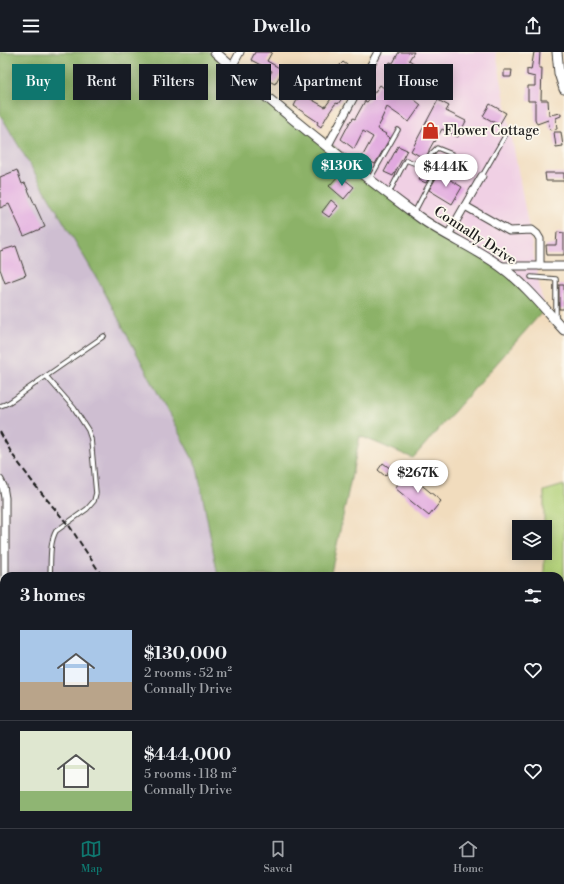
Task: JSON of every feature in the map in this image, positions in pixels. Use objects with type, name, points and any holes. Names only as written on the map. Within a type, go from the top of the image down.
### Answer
[{"type":"street","name":"Connally Drive","points":[[215,52],[229,64]]},
{"type":"street","points":[[234,64],[240,52]]},
{"type":"street","points":[[327,147],[378,52]]},
{"type":"street","points":[[557,52],[559,74],[564,89]]},
{"type":"street","name":"Connally Drive","points":[[270,100],[327,147],[414,213],[501,266],[522,285],[564,330]]},
{"type":"street","points":[[448,235],[482,176]]},
{"type":"street","points":[[464,206],[509,231],[532,230],[540,239],[540,266]]},
{"type":"street","points":[[501,266],[564,266]]},
{"type":"street","points":[[0,480],[3,486],[5,498],[2,553],[4,572]]},
{"type":"lane","points":[[482,176],[509,129]]},
{"type":"lane","points":[[370,180],[398,130]]},
{"type":"lane","points":[[388,194],[406,160],[424,167],[431,154],[437,148],[452,154],[437,170],[414,213]]},
{"type":"lane","points":[[531,277],[556,279],[556,321]]},
{"type":"lane","points":[[0,406],[12,401],[104,336]]},
{"type":"lane","points":[[46,376],[74,408],[88,430],[91,439],[96,493],[94,501],[87,509],[56,531],[53,536],[50,572]]},
{"type":"shaded area","points":[[376,52],[496,52],[544,310],[413,213],[327,141],[350,100],[376,100],[376,64],[369,64]]},
{"type":"shaded area","points":[[0,114],[99,282],[197,467],[217,572],[0,572]]},
{"type":"green space","points":[[0,52],[214,52],[230,64],[216,64],[216,100],[271,100],[271,96],[324,138],[413,213],[506,267],[544,310],[413,458],[360,436],[331,572],[217,572],[197,467],[99,282],[0,114]]},
{"type":"green space","points":[[564,485],[564,572],[544,572],[544,560],[552,560],[552,520],[544,520],[544,491]]},
{"type":"building","points":[[255,52],[272,52],[267,61],[279,68],[279,77],[275,84],[271,82],[271,64],[259,64],[251,60]]},
{"type":"building","points":[[399,52],[414,52],[409,60],[415,64],[389,64],[390,62],[393,63]]},
{"type":"building","points":[[534,52],[540,52],[539,68],[542,68],[541,100],[548,100],[549,115],[561,113],[561,116],[556,118],[557,129],[550,130],[548,120],[537,124],[535,119],[535,101],[528,101],[528,86],[535,86],[535,77],[527,75],[527,69],[531,70]]},
{"type":"building","points":[[504,70],[512,70],[511,77],[504,77]]},
{"type":"building","points":[[380,85],[384,88],[384,100],[415,100],[421,105],[409,122],[387,107],[377,129],[390,138],[375,164],[362,157],[373,137],[363,131],[354,149],[341,139],[351,120],[352,121],[353,118],[355,119],[365,101],[376,100],[376,90]]},
{"type":"building","points":[[297,100],[313,100],[325,107],[330,100],[341,100],[338,104],[335,104],[321,127],[317,124],[318,122],[294,106]]},
{"type":"building","points":[[438,100],[449,106],[446,111],[466,121],[458,137],[442,129],[425,159],[411,151]]},
{"type":"building","points":[[490,104],[506,113],[499,125],[483,116]]},
{"type":"building","points":[[554,132],[561,132],[563,146],[556,147]]},
{"type":"building","points":[[398,146],[407,150],[393,176],[384,172]]},
{"type":"building","points":[[435,154],[439,156],[426,183],[419,180],[424,170],[427,169]]},
{"type":"building","points":[[17,170],[22,184],[25,183],[45,227],[24,236],[9,204],[0,208],[0,177]]},
{"type":"building","points":[[439,173],[462,187],[452,204],[429,190]]},
{"type":"building","points":[[545,173],[564,173],[564,181],[546,181]]},
{"type":"building","points":[[339,175],[354,187],[344,199],[329,186]]},
{"type":"building","points":[[331,200],[338,206],[329,217],[322,212]]},
{"type":"building","points":[[557,232],[564,233],[564,255],[547,255],[546,245],[556,245]]},
{"type":"building","points":[[16,246],[26,275],[5,283],[0,269],[0,251]]},
{"type":"building","points":[[559,285],[564,285],[564,309],[559,309]]},
{"type":"building","points":[[383,463],[391,469],[385,476],[378,470]]},
{"type":"building","points":[[407,473],[441,501],[429,516],[395,488]]},
{"type":"railway","points":[[0,432],[12,454],[34,484],[70,527],[99,572]]},
{"type":"place","name":"Flower Cottage","points":[[431,131]]}]
